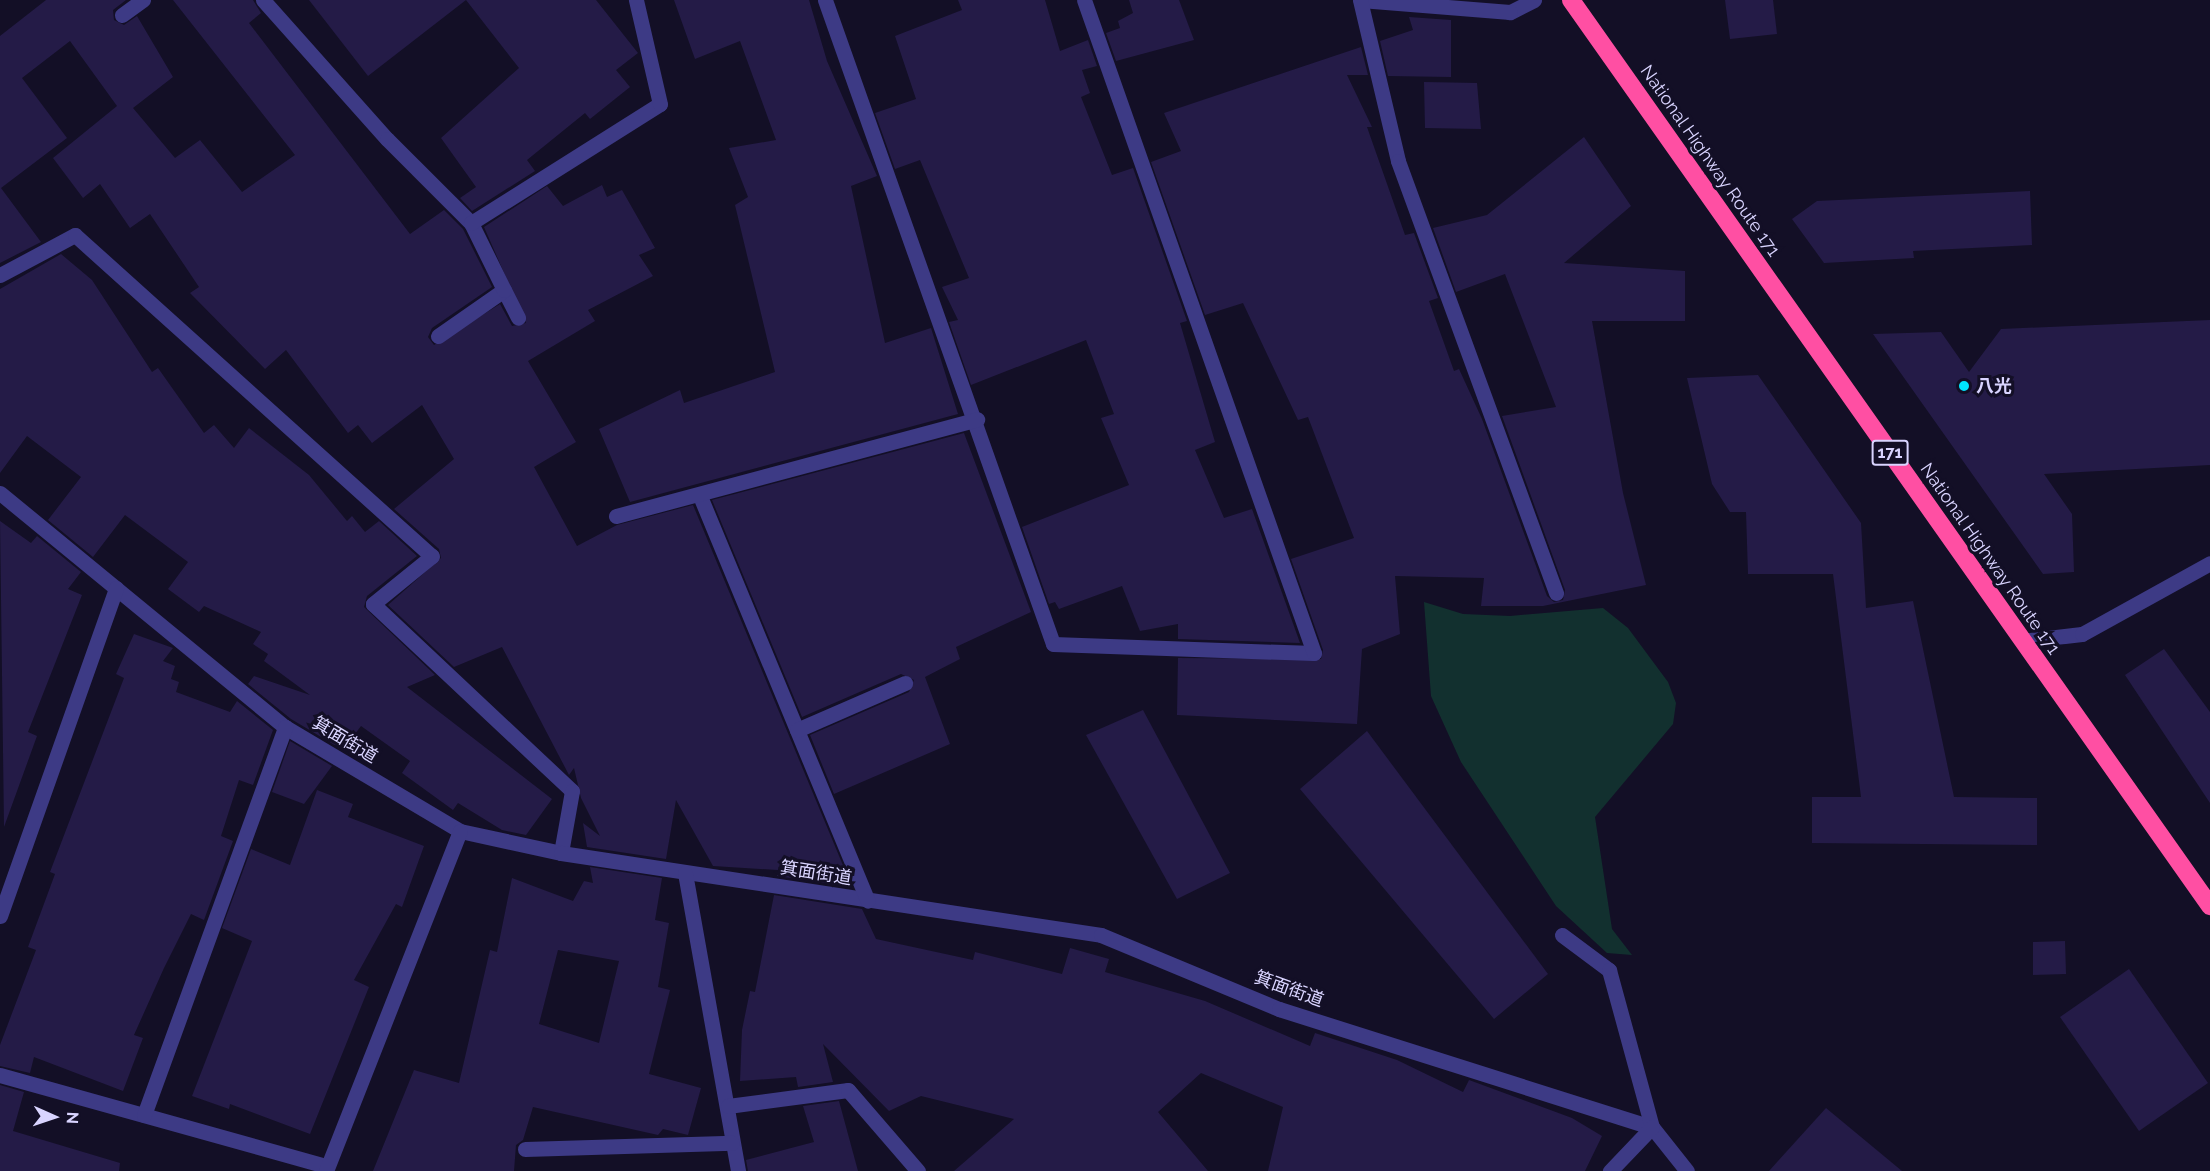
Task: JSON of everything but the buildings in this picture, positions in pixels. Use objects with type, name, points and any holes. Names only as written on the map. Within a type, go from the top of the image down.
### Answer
[{"type":"highway","name":"National Highway Route 171","points":[[1571,0],[2210,906]]},
{"type":"street","points":[[122,15],[143,0]]},
{"type":"street","points":[[263,0],[387,139],[471,223],[518,318]]},
{"type":"street","points":[[471,223],[660,104],[636,0]]},
{"type":"street","points":[[825,0],[977,419],[1053,644],[1314,653],[1084,0]]},
{"type":"street","points":[[1534,0],[1510,12],[1360,0],[1398,161],[1556,592]]},
{"type":"street","points":[[0,274],[75,235],[432,556],[374,604],[572,791],[561,853]]},
{"type":"street","points":[[438,336],[504,290]]},
{"type":"street","points":[[616,516],[700,496],[977,419]]},
{"type":"street","name":"箕面街道","points":[[0,493],[285,727],[460,831],[561,853],[1101,935],[1279,1009],[1652,1127]]},
{"type":"street","points":[[700,496],[868,901]]},
{"type":"street","points":[[2022,641],[2082,634],[2210,563]]},
{"type":"street","points":[[0,916],[116,588]]},
{"type":"street","points":[[797,730],[904,683]]},
{"type":"street","points":[[144,1115],[285,727]]},
{"type":"street","points":[[0,1075],[326,1168],[460,831]]},
{"type":"street","points":[[685,873],[738,1171]]},
{"type":"street","points":[[1562,935],[1609,970],[1652,1127],[1687,1171]]},
{"type":"street","points":[[728,1106],[848,1090],[918,1171]]},
{"type":"street","points":[[1610,1171],[1652,1127]]},
{"type":"street","points":[[525,1149],[732,1143]]},
{"type":"green space","points":[[1424,602],[1463,614],[1510,616],[1603,608],[1628,628],[1668,682],[1676,703],[1673,724],[1595,817],[1612,929],[1632,955],[1607,953],[1556,906],[1461,762],[1431,696]]},
{"type":"place","name":"八光","points":[[1964,386]]}]
